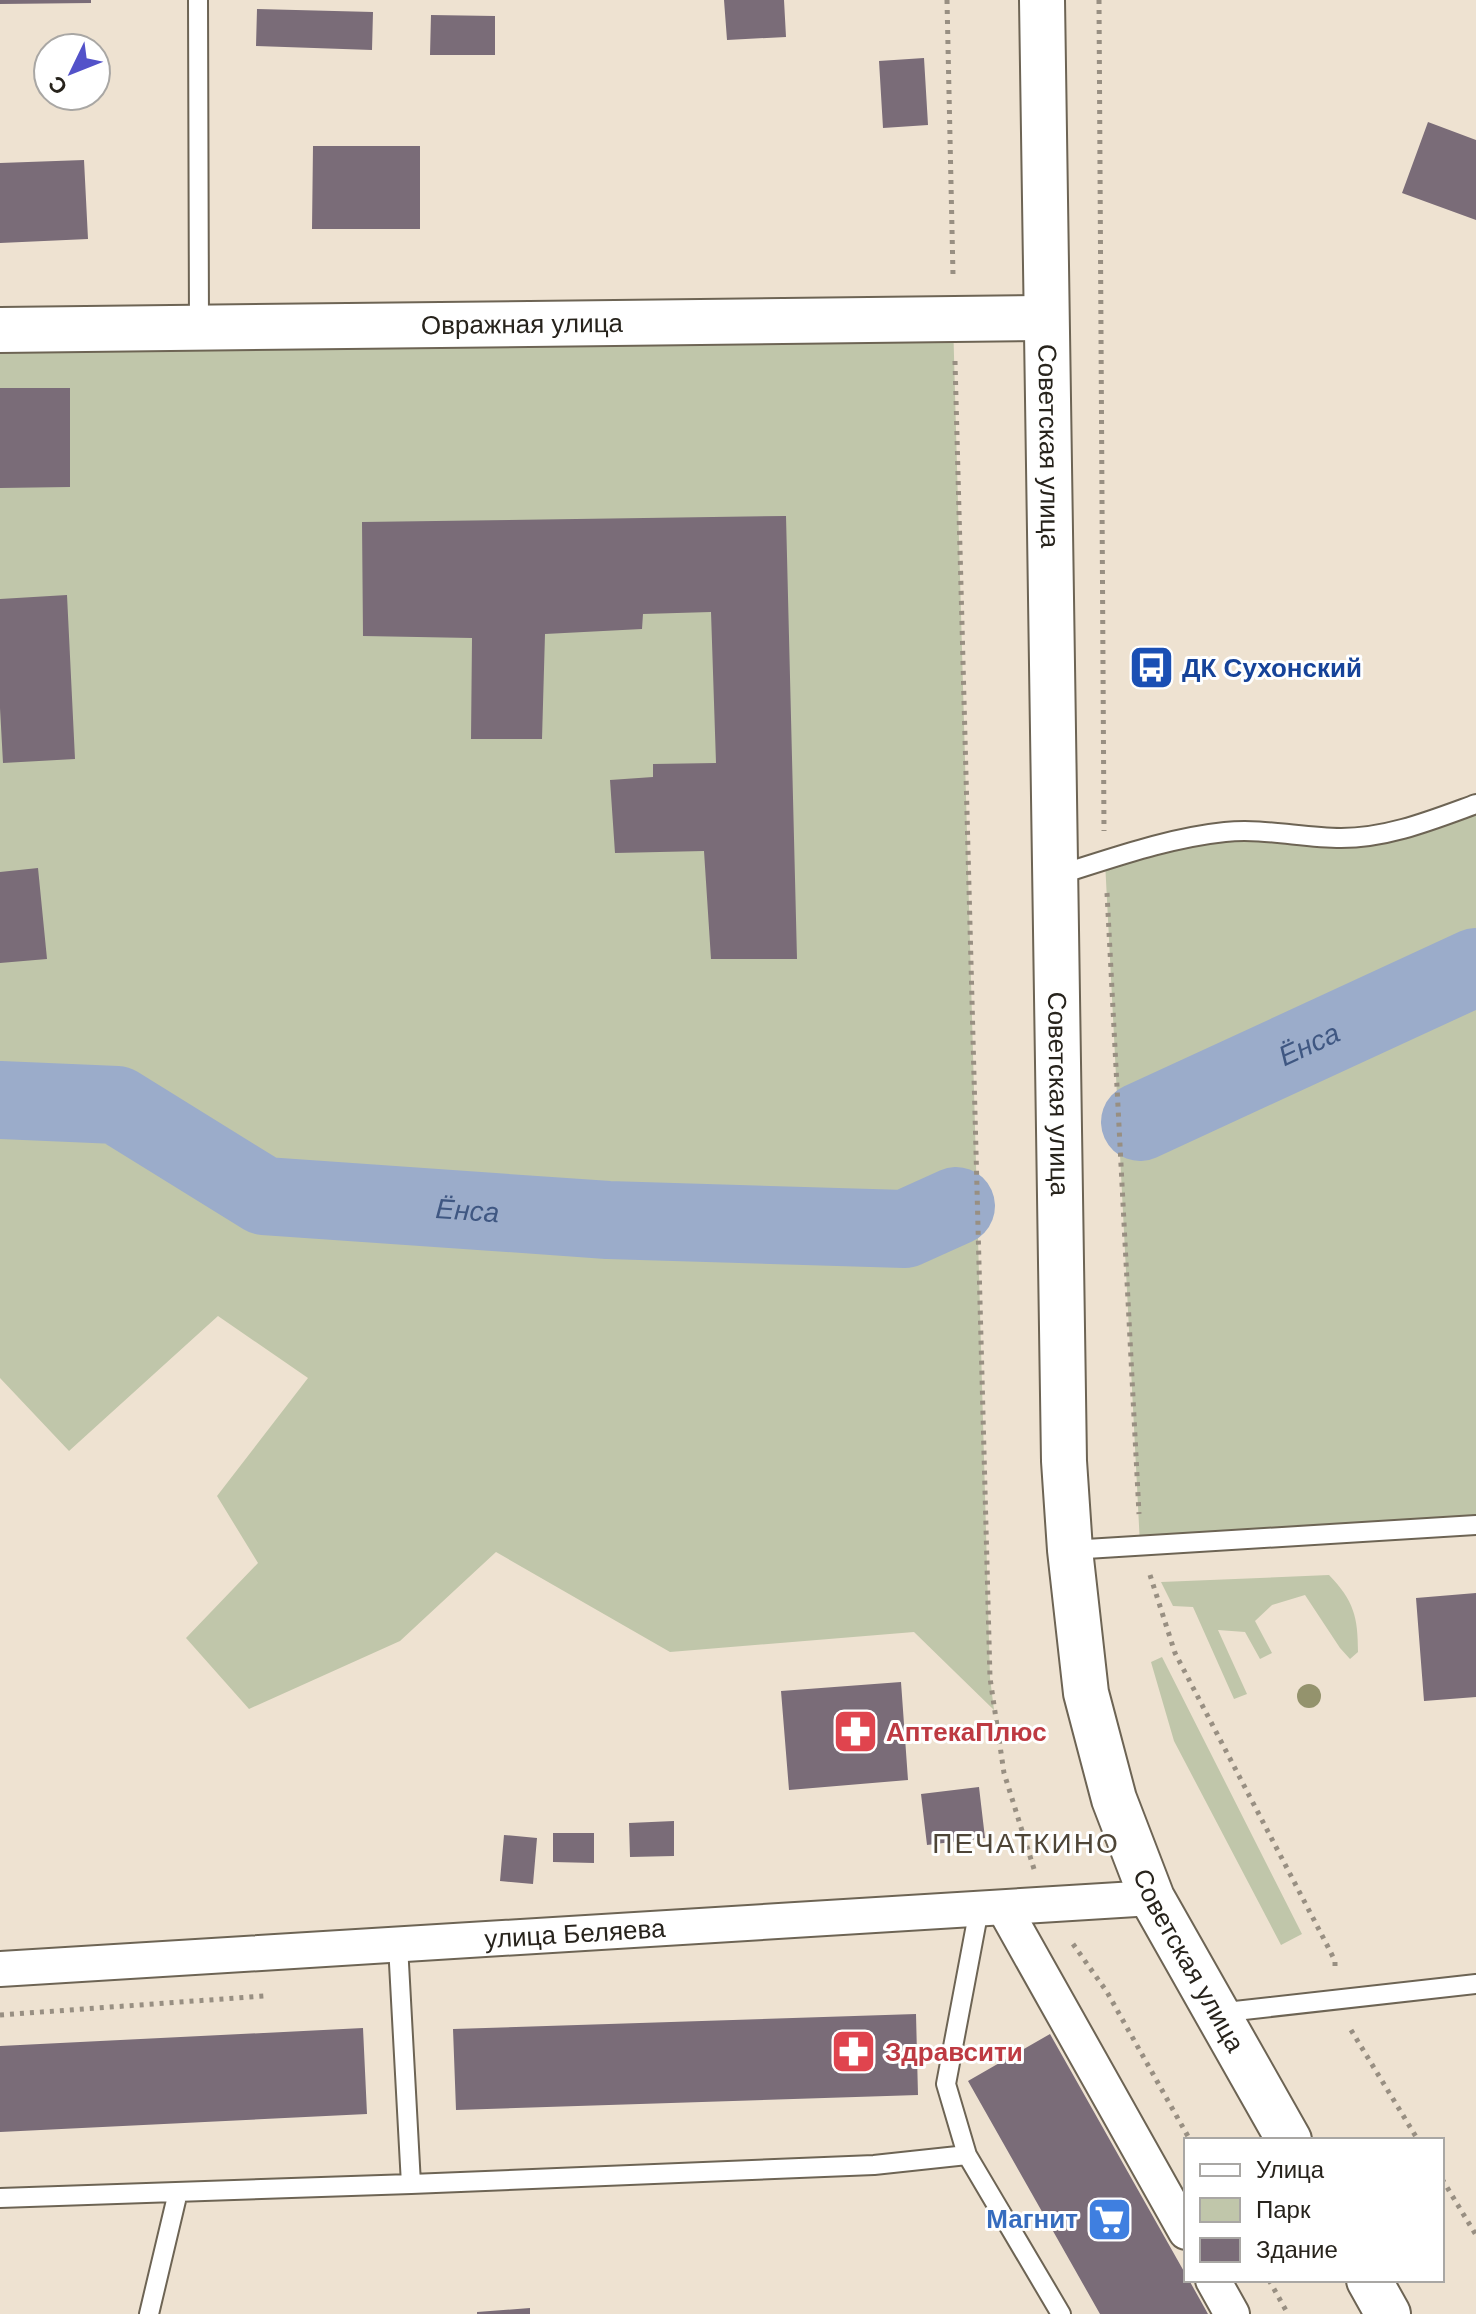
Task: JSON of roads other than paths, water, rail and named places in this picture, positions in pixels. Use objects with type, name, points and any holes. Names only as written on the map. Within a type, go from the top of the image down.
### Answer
[{"type":"main road","name":"Советская улица","points":[[1042,0],[1064,1461],[1070,1550],[1086,1693],[1114,1799],[1152,1898],[1288,2138]]},
{"type":"main road","name":"Овражная улица","points":[[0,330],[1046,318]]},
{"type":"main road","points":[[1370,2282],[1388,2314]]},
{"type":"street","name":"улица Беляева","points":[[0,1969],[1152,1898]]},
{"type":"street","points":[[991,1909],[1184,2229]]},
{"type":"street","points":[[1214,2282],[1232,2314]]},
{"type":"lane","points":[[198,0],[199,328]]},
{"type":"lane","points":[[1055,876],[1183,839],[1227,832],[1273,832],[1341,838],[1385,834],[1476,804]]},
{"type":"lane","points":[[1070,1550],[1476,1525]]},
{"type":"lane","points":[[991,1909],[946,2084],[967,2155],[1061,2314]]},
{"type":"lane","points":[[398,1945],[411,2184]]},
{"type":"lane","points":[[1217,2013],[1476,1984]]},
{"type":"lane","points":[[0,2198],[874,2165],[967,2155]]},
{"type":"lane","points":[[149,2314],[178,2192]]},
{"type":"waterway","name":"Ёнса","points":[[1140,1122],[1476,967]]},
{"type":"waterway","name":"Ёнса","points":[[0,1100],[117,1105],[264,1196],[608,1220],[905,1229],[956,1206]]},
{"type":"place","name":"ДК Сухонский","points":[[1151,668]]},
{"type":"place","name":"АптекаПлюс","points":[[855,1732]]},
{"type":"place","name":"Здравсити","points":[[854,2052]]},
{"type":"place","name":"Магнит","points":[[1109,2219]]},
{"type":"district","name":"ПЕЧАТКИНО","points":[[1026,1843]]}]
